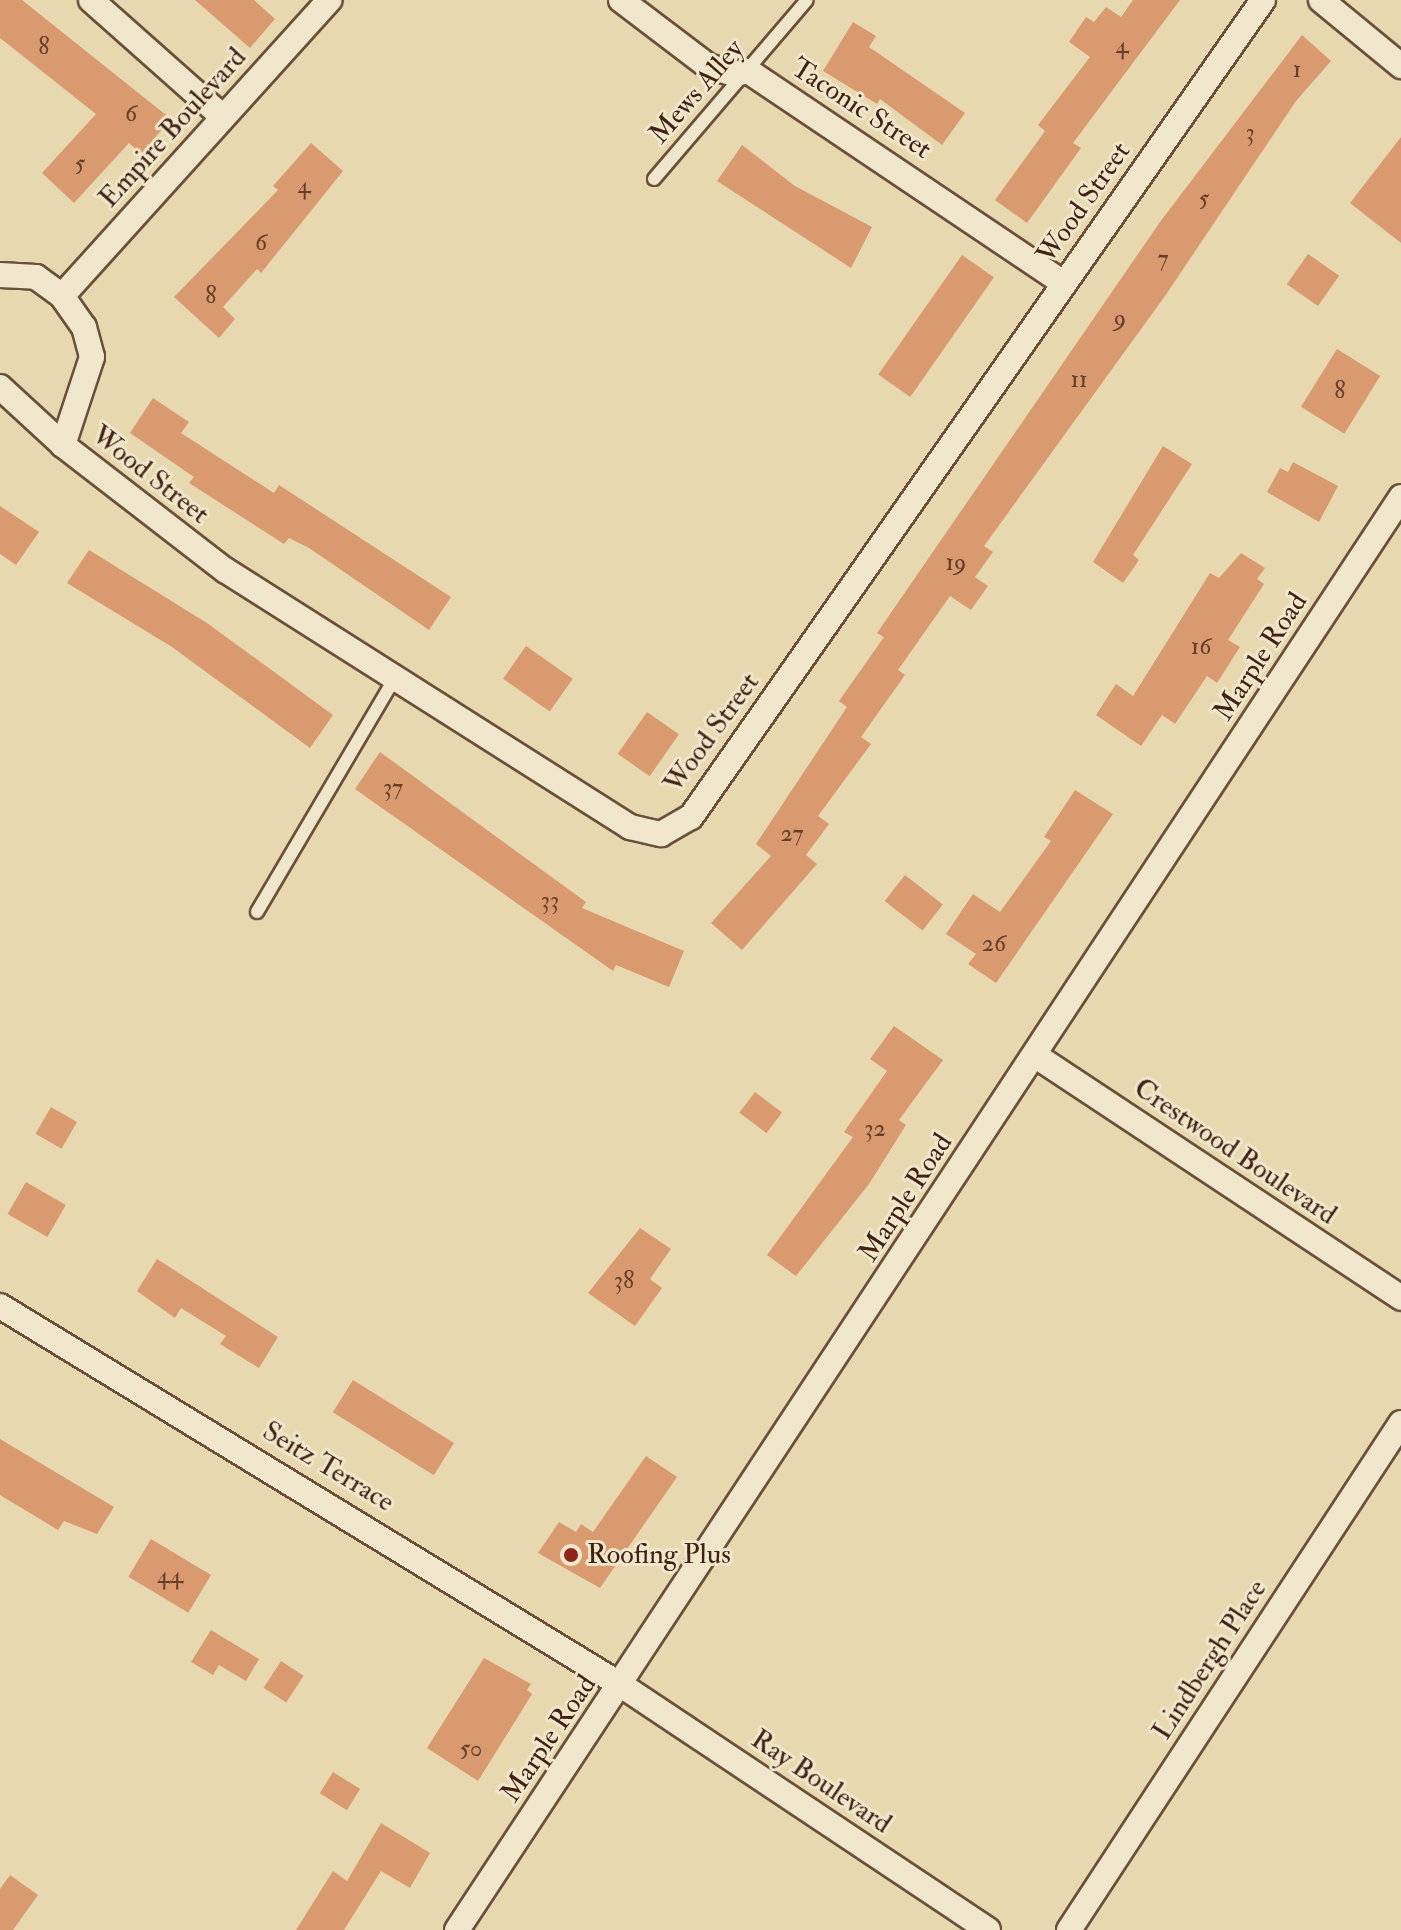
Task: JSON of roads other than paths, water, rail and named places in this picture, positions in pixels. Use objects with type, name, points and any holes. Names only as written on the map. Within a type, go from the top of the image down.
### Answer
[{"type":"street","points":[[91,0],[223,117]]},
{"type":"street","name":"Empire Boulevard","points":[[62,296],[329,0]]},
{"type":"street","name":"Taconic Street","points":[[621,0],[708,66],[735,74],[748,71],[1064,283]]},
{"type":"street","name":"Wood Street","points":[[0,387],[63,445],[225,570],[630,827],[661,834],[691,817],[1263,0]]},
{"type":"street","points":[[1321,0],[1401,66]]},
{"type":"street","points":[[0,275],[36,277],[62,296],[84,327],[92,357],[63,445]]},
{"type":"street","name":"Marple Road","points":[[457,1930],[1036,1056],[1401,497]]},
{"type":"street","name":"Crestwood Boulevard","points":[[1036,1056],[1401,1298]]},
{"type":"street","name":"Seitz Terrace","points":[[0,1306],[621,1685]]},
{"type":"street","name":"Lindbergh Place","points":[[1069,1930],[1401,1423]]},
{"type":"street","name":"Ray Boulevard","points":[[621,1685],[988,1930]]},
{"type":"lane","name":"Mews Alley","points":[[654,179],[807,0]]},
{"type":"lane","points":[[257,912],[395,678]]},
{"type":"place","name":"Roofing Plus","points":[[571,1555]]}]
